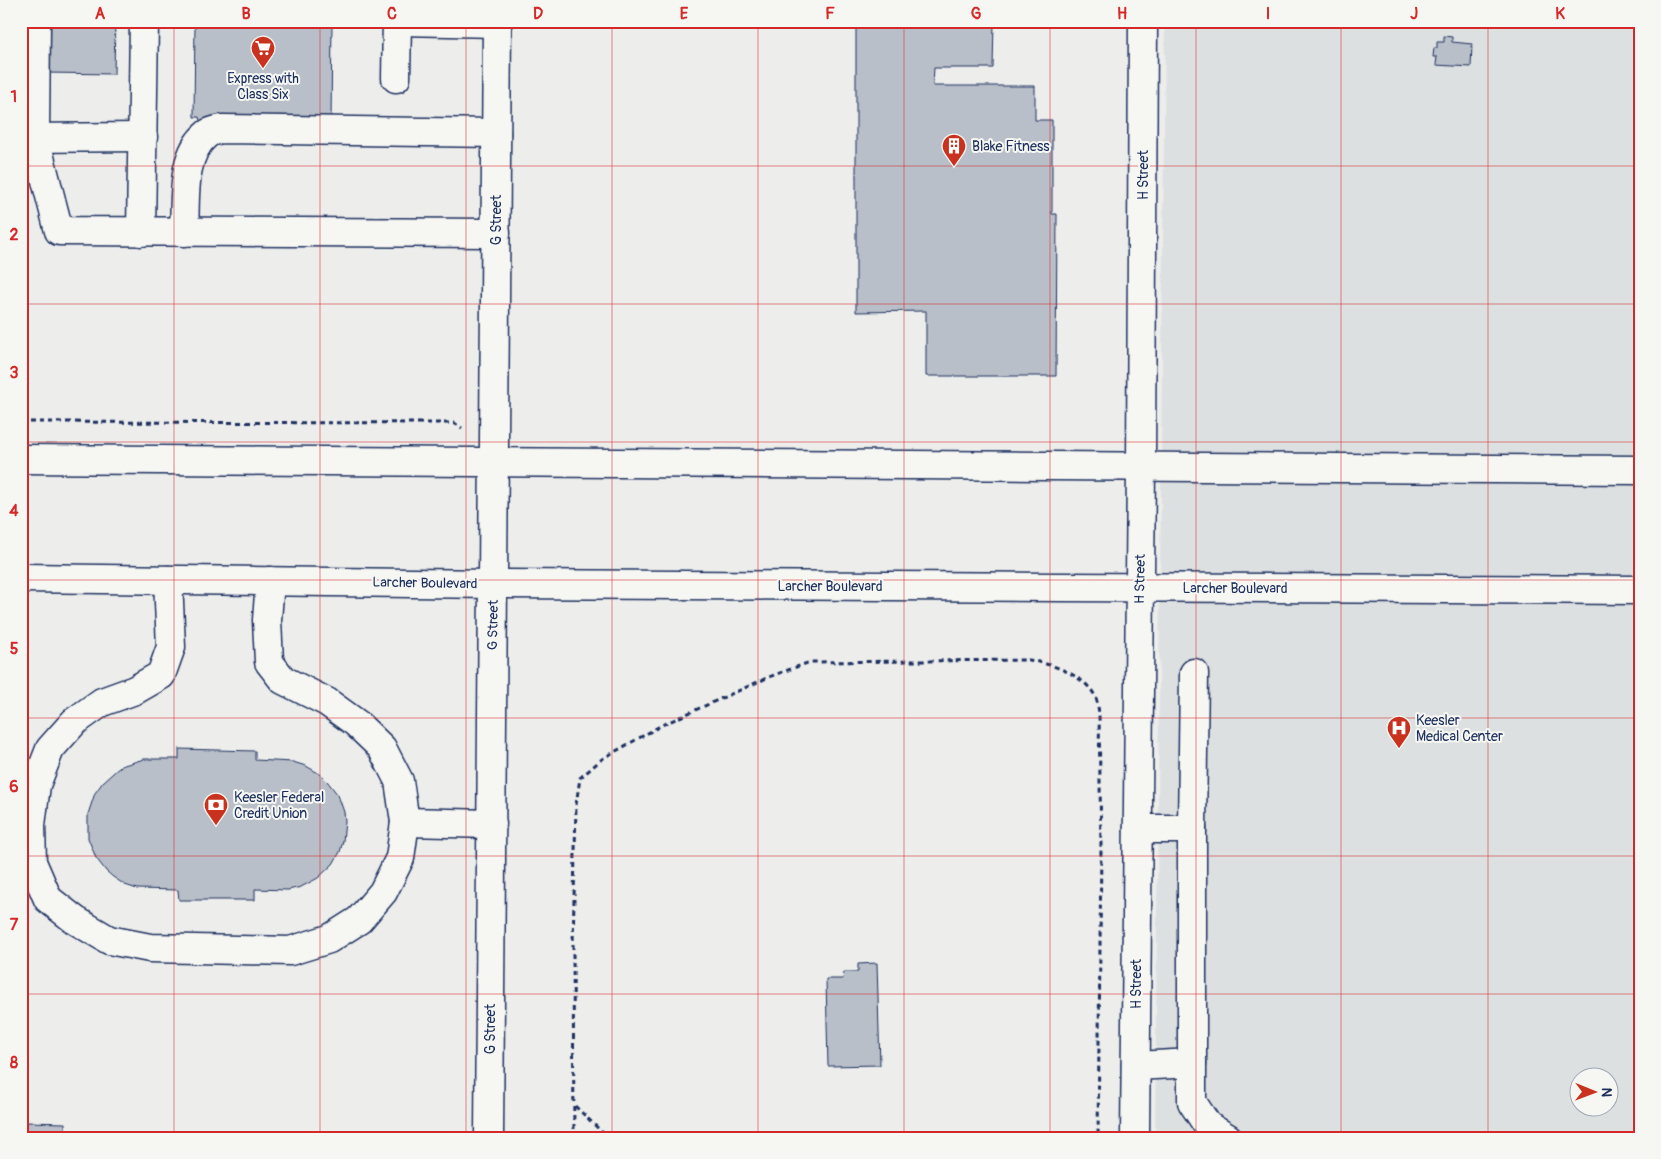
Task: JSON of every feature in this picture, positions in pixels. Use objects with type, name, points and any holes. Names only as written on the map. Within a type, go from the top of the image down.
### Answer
[{"type":"main road","points":[[36,21],[28,138],[59,231],[496,232]]},
{"type":"main road","points":[[142,232],[144,21]]},
{"type":"main road","points":[[396,78],[399,21],[497,22]]},
{"type":"main road","name":"H Street","points":[[1135,1138],[1143,21]]},
{"type":"main road","name":"G Street","points":[[490,1138],[497,22]]},
{"type":"main road","points":[[184,232],[186,181],[192,156],[201,140],[209,133],[222,129],[496,132]]},
{"type":"main road","points":[[28,138],[143,137]]},
{"type":"main road","points":[[21,459],[1640,470]]},
{"type":"main road","name":"Larcher Boulevard","points":[[21,578],[494,584],[1640,590]]},
{"type":"main road","points":[[21,600],[50,578]]},
{"type":"main road","points":[[168,580],[171,646],[161,675],[135,690],[102,702],[74,722],[50,749],[36,785],[31,826],[32,862],[48,898],[75,920],[109,940],[150,948],[290,951],[329,939],[359,920],[383,892],[400,858],[405,822],[399,782],[382,748],[356,723],[327,702],[283,680],[269,662],[267,620],[270,581]]},
{"type":"main road","points":[[1194,674],[1192,1102],[1208,1126],[1228,1138]]},
{"type":"main road","points":[[405,822],[492,824]]},
{"type":"main road","points":[[1138,829],[1192,829]]},
{"type":"main road","points":[[1136,1066],[1192,1063]]},
{"type":"path","points":[[21,422],[454,423],[462,428]]},
{"type":"path","points":[[574,1138],[574,889],[576,804],[580,778],[602,759],[662,725],[770,677],[810,662],[1030,660],[1045,663],[1075,675],[1095,694],[1099,713],[1101,848],[1098,1138]]},
{"type":"path","points":[[574,1106],[608,1138]]},
{"type":"shaded area","name":"Keesler Medical Center","points":[[1165,21],[1640,21],[1640,1138],[1155,1138]]},
{"type":"building","points":[[46,21],[115,21],[114,74],[46,73]]},
{"type":"building","name":"Express with Class Six","points":[[195,21],[332,21],[331,122],[200,121],[199,117],[194,117]]},
{"type":"building","name":"Blake Fitness","points":[[856,21],[994,21],[993,68],[934,68],[933,86],[1035,86],[1035,120],[1052,120],[1052,214],[1057,214],[1056,376],[926,376],[926,311],[856,312]]},
{"type":"building","points":[[1444,36],[1452,37],[1452,42],[1472,44],[1471,67],[1436,65],[1437,57],[1433,57],[1434,48],[1437,48],[1437,42],[1444,42]]},
{"type":"building","name":"Keesler Federal Credit Union","points":[[179,749],[255,751],[255,760],[293,762],[306,766],[320,774],[338,795],[344,812],[343,841],[340,852],[333,864],[318,878],[301,887],[288,890],[255,889],[255,900],[179,900],[178,890],[137,889],[125,885],[113,877],[96,858],[88,838],[88,814],[95,793],[103,782],[121,766],[144,759],[179,759]]},
{"type":"building","points":[[877,963],[880,1065],[828,1066],[826,979],[843,979],[844,972],[858,972],[858,964]]},
{"type":"building","points":[[27,1122],[65,1123],[65,1138],[27,1138]]},
{"type":"place","name":"Express with Class Six","points":[[263,69]]},
{"type":"place","name":"Blake Fitness","points":[[954,167]]},
{"type":"place","name":"Keesler Medical Center","points":[[1399,749]]},
{"type":"place","name":"Keesler Federal Credit Union","points":[[216,826]]}]
